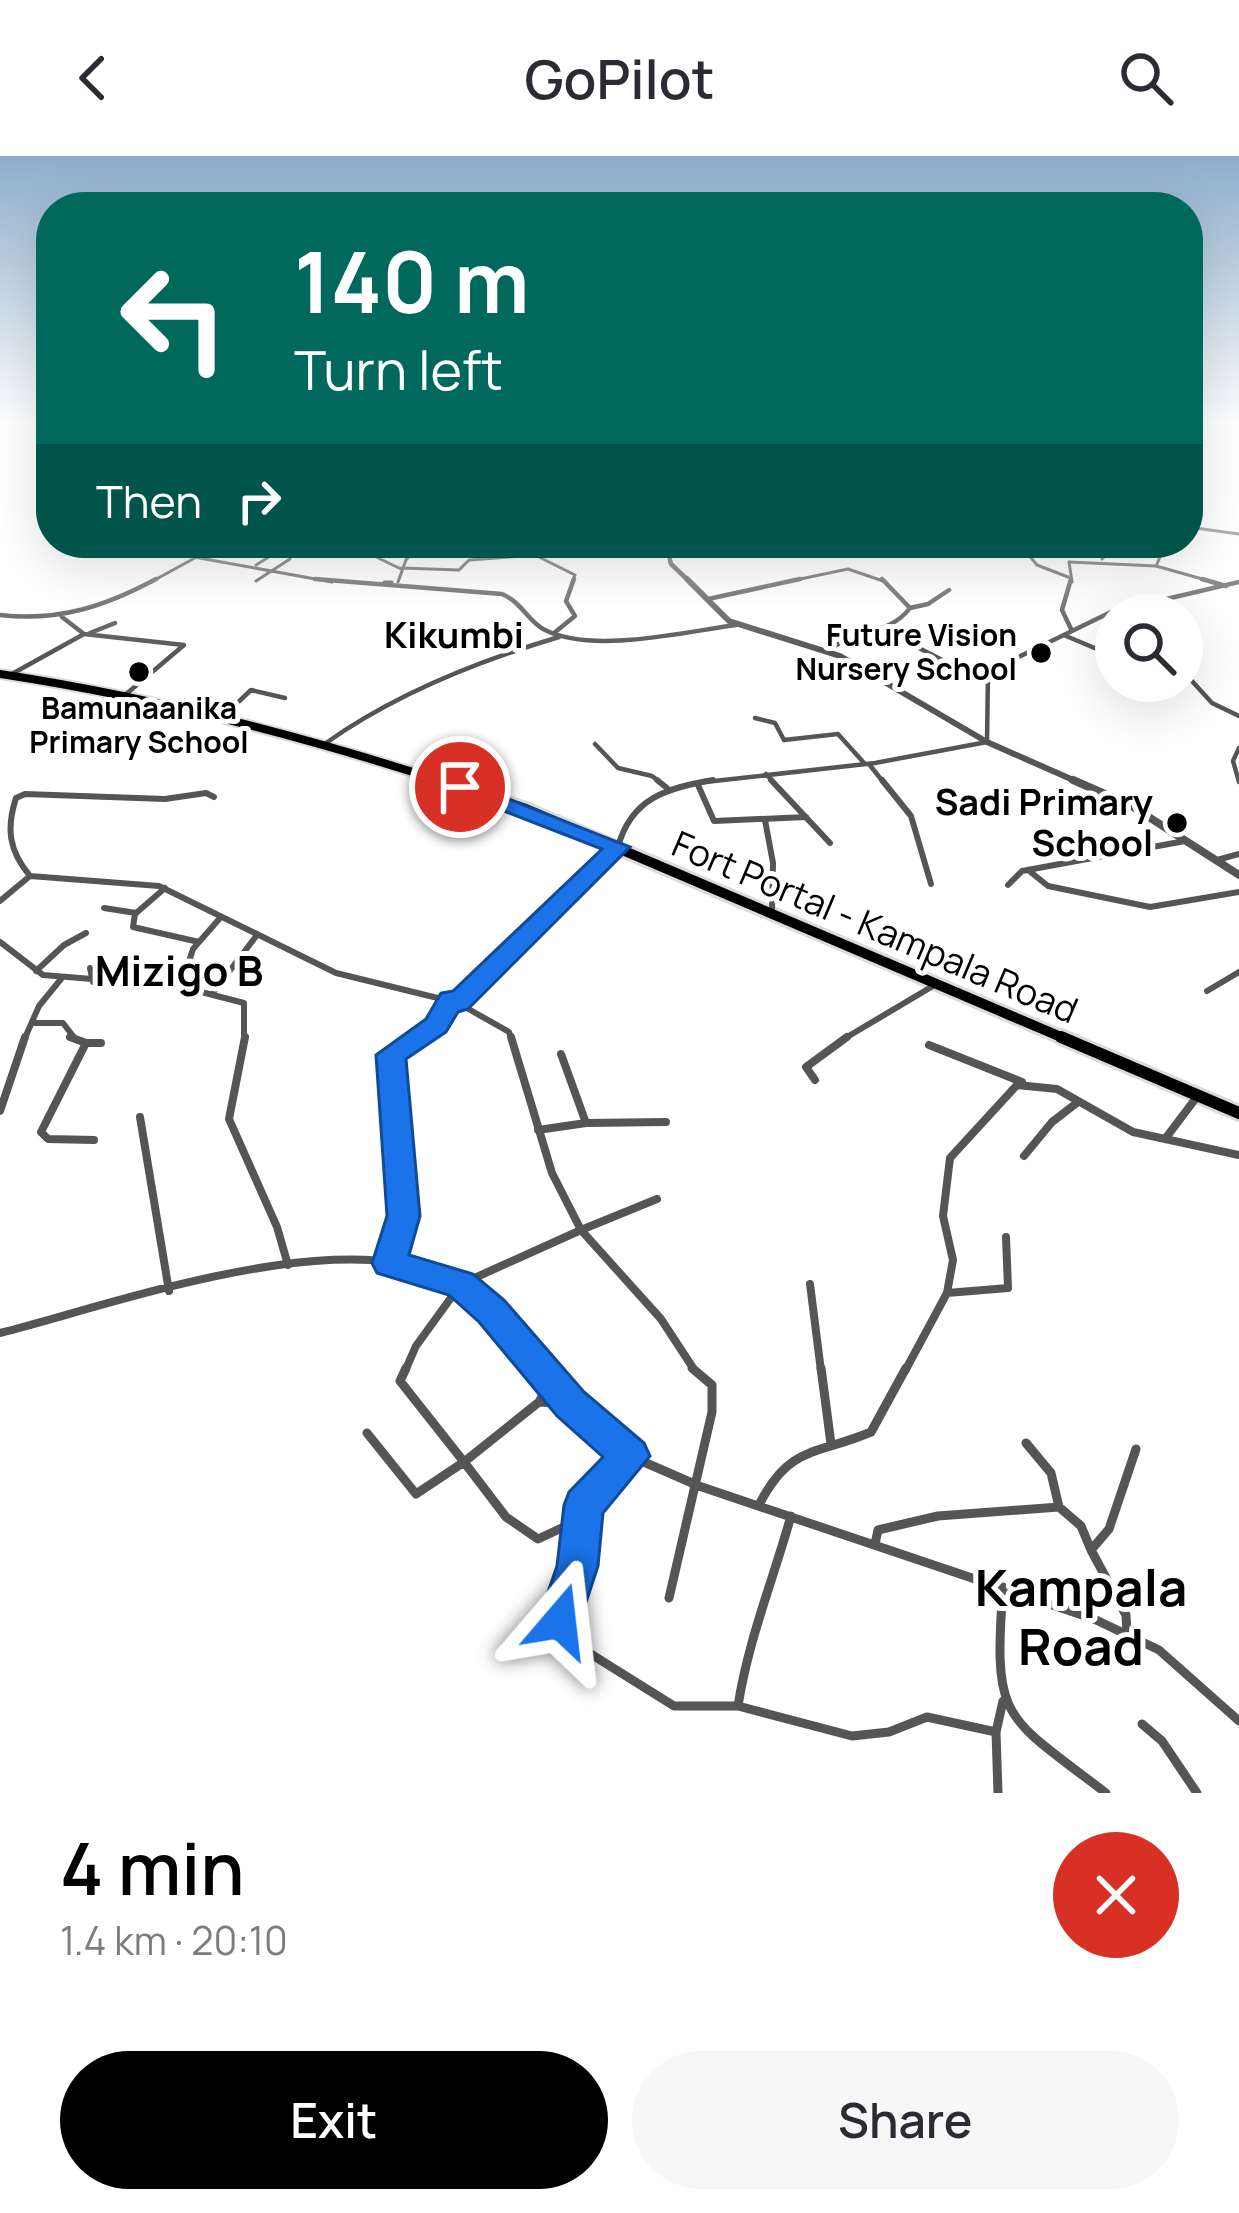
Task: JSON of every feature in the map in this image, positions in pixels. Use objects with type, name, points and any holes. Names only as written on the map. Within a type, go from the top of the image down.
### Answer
[{"type":"main road","name":"Fort Portal - Kampala Road","points":[[5,674],[125,695],[326,743],[526,809],[1239,1113]]},
{"type":"street","points":[[1203,529],[1239,534]]},
{"type":"street","points":[[0,615],[62,616],[105,604],[192,558]]},
{"type":"street","points":[[200,558],[341,584],[398,583],[509,596],[520,602],[536,624],[558,634],[637,639],[736,625]]},
{"type":"street","points":[[252,566],[267,558]]},
{"type":"street","points":[[379,558],[401,568],[457,570],[469,560],[496,558]]},
{"type":"street","points":[[398,583],[409,558]]},
{"type":"street","points":[[326,743],[351,725],[487,658],[558,634],[575,616],[566,601],[575,575],[542,558]]},
{"type":"street","points":[[669,558],[704,600],[736,625],[827,651],[987,742],[1130,805],[1239,875]]},
{"type":"street","points":[[1031,558],[1037,566],[1070,577]]},
{"type":"street","points":[[1100,562],[1104,558]]},
{"type":"street","points":[[1156,566],[1159,558]]},
{"type":"street","points":[[256,581],[290,559]]},
{"type":"street","points":[[1072,631],[1062,610],[1072,586],[1069,562],[1156,566],[1227,586]]},
{"type":"street","points":[[704,600],[848,569],[884,580],[910,608]]},
{"type":"street","points":[[988,672],[1138,603],[1239,582]]},
{"type":"street","points":[[827,651],[844,637],[901,622],[910,608],[928,604],[949,590]]},
{"type":"street","points":[[62,616],[86,634],[184,645],[171,662],[130,686],[125,695]]},
{"type":"street","points":[[5,674],[115,622]]},
{"type":"street","points":[[882,629],[948,663],[980,664],[988,672],[987,742]]},
{"type":"street","points":[[1063,636],[1088,641],[1095,649]]},
{"type":"street","points":[[237,721],[232,709],[251,690],[285,698]]},
{"type":"street","points":[[1203,693],[1212,703],[1237,714]]},
{"type":"street","points":[[755,718],[775,723],[788,740],[838,734],[910,816],[931,884]]},
{"type":"street","points":[[389,1263],[404,1216],[391,1055],[436,1025],[454,1001],[618,847],[625,821],[668,788],[867,764],[987,742]]},
{"type":"street","points":[[595,745],[618,768],[652,776],[668,788]]},
{"type":"street","points":[[1239,748],[1233,761],[1239,782]]},
{"type":"street","points":[[766,774],[830,843]]},
{"type":"street","points":[[697,784],[708,800],[711,820],[806,817]]},
{"type":"street","points":[[30,876],[4,846],[16,798],[25,794],[165,799],[206,793],[214,797]]},
{"type":"street","points":[[765,820],[773,863],[772,914]]},
{"type":"street","points":[[1008,885],[1028,870],[1185,841]]},
{"type":"street","points":[[1217,860],[1239,854]]},
{"type":"street","points":[[1028,870],[1053,888],[1078,889],[1150,907],[1239,892]]},
{"type":"street","points":[[0,901],[30,876],[165,888],[336,973],[454,1001],[509,1032],[552,1173],[580,1230],[620,1282],[655,1312],[693,1374],[712,1385],[699,1486],[672,1570],[669,1598]]},
{"type":"street","points":[[165,888],[136,913],[133,927],[199,942]]},
{"type":"street","points":[[104,908],[136,913]]},
{"type":"street","points":[[181,986],[199,942],[220,917]]},
{"type":"street","points":[[36,971],[64,944],[86,933]]},
{"type":"street","points":[[212,994],[257,935]]},
{"type":"street","points":[[0,942],[36,971],[61,979],[181,986],[237,1000],[246,1007],[244,1058],[228,1106],[229,1120],[277,1227],[287,1264]]},
{"type":"street","points":[[90,968],[94,982]]},
{"type":"street","points":[[1207,991],[1239,972]]},
{"type":"street","points":[[0,1111],[33,1023],[50,987],[61,979]]},
{"type":"street","points":[[815,1080],[806,1066],[866,1023],[936,984]]},
{"type":"street","points":[[33,1023],[63,1023],[71,1039],[101,1043]]},
{"type":"street","points":[[86,1043],[41,1132],[48,1139],[94,1140]]},
{"type":"street","points":[[928,1045],[1022,1082],[1056,1090],[1120,1126],[1239,1155]]},
{"type":"street","points":[[560,1054],[586,1123]]},
{"type":"street","points":[[760,1503],[774,1473],[789,1458],[871,1432],[947,1293],[953,1260],[943,1216],[948,1166],[1022,1082]]},
{"type":"street","points":[[1165,1139],[1198,1096]]},
{"type":"street","points":[[1024,1156],[1052,1122],[1078,1102]]},
{"type":"street","points":[[140,1117],[169,1291]]},
{"type":"street","points":[[538,1130],[586,1123],[665,1122]]},
{"type":"street","points":[[630,1456],[549,1536],[524,1535],[400,1382],[436,1313],[461,1284],[656,1199]]},
{"type":"street","points":[[947,1293],[1008,1288],[1006,1237]]},
{"type":"street","points":[[0,1333],[287,1264],[352,1258],[389,1263],[461,1284],[492,1311],[570,1404],[630,1456],[699,1486],[1003,1587],[1127,1634],[1178,1665],[1239,1721]]},
{"type":"street","points":[[810,1284],[831,1444]]},
{"type":"street","points":[[367,1432],[416,1494],[538,1402],[551,1381]]},
{"type":"street","points":[[538,1402],[570,1404]]},
{"type":"street","points":[[1025,1443],[1051,1473],[1059,1508],[1081,1526],[1126,1616],[1127,1634]]},
{"type":"street","points":[[1091,1550],[1109,1528],[1136,1449]]},
{"type":"street","points":[[584,1505],[578,1566],[554,1631],[674,1706],[739,1706],[852,1736],[889,1732],[927,1717],[996,1732]]},
{"type":"street","points":[[875,1544],[878,1530],[938,1516],[1059,1508]]},
{"type":"street","points":[[739,1706],[747,1647],[764,1612],[791,1515]]},
{"type":"street","points":[[998,1793],[1003,1587]]},
{"type":"street","points":[[1003,1701],[1030,1733],[1106,1793]]},
{"type":"street","points":[[1142,1724],[1162,1741],[1197,1793]]},
{"type":"place","name":"Future Vision Nursery School","points":[[1041,653]]},
{"type":"place","name":"Bamunaanika Primary School","points":[[139,672]]},
{"type":"place","name":"Sadi Primary School","points":[[1177,823]]},
{"type":"district","name":"Kikumbi","points":[[454,635]]},
{"type":"district","name":"Mizigo B","points":[[179,971]]},
{"type":"district","name":"Kampala Road","points":[[1081,1617]]},
{"type":"route","points":[[460,787],[618,847],[458,1003],[451,1000],[436,1025],[391,1055],[404,1216],[389,1263],[461,1284],[492,1311],[570,1404],[630,1456],[584,1505],[578,1566],[560,1621]]}]
